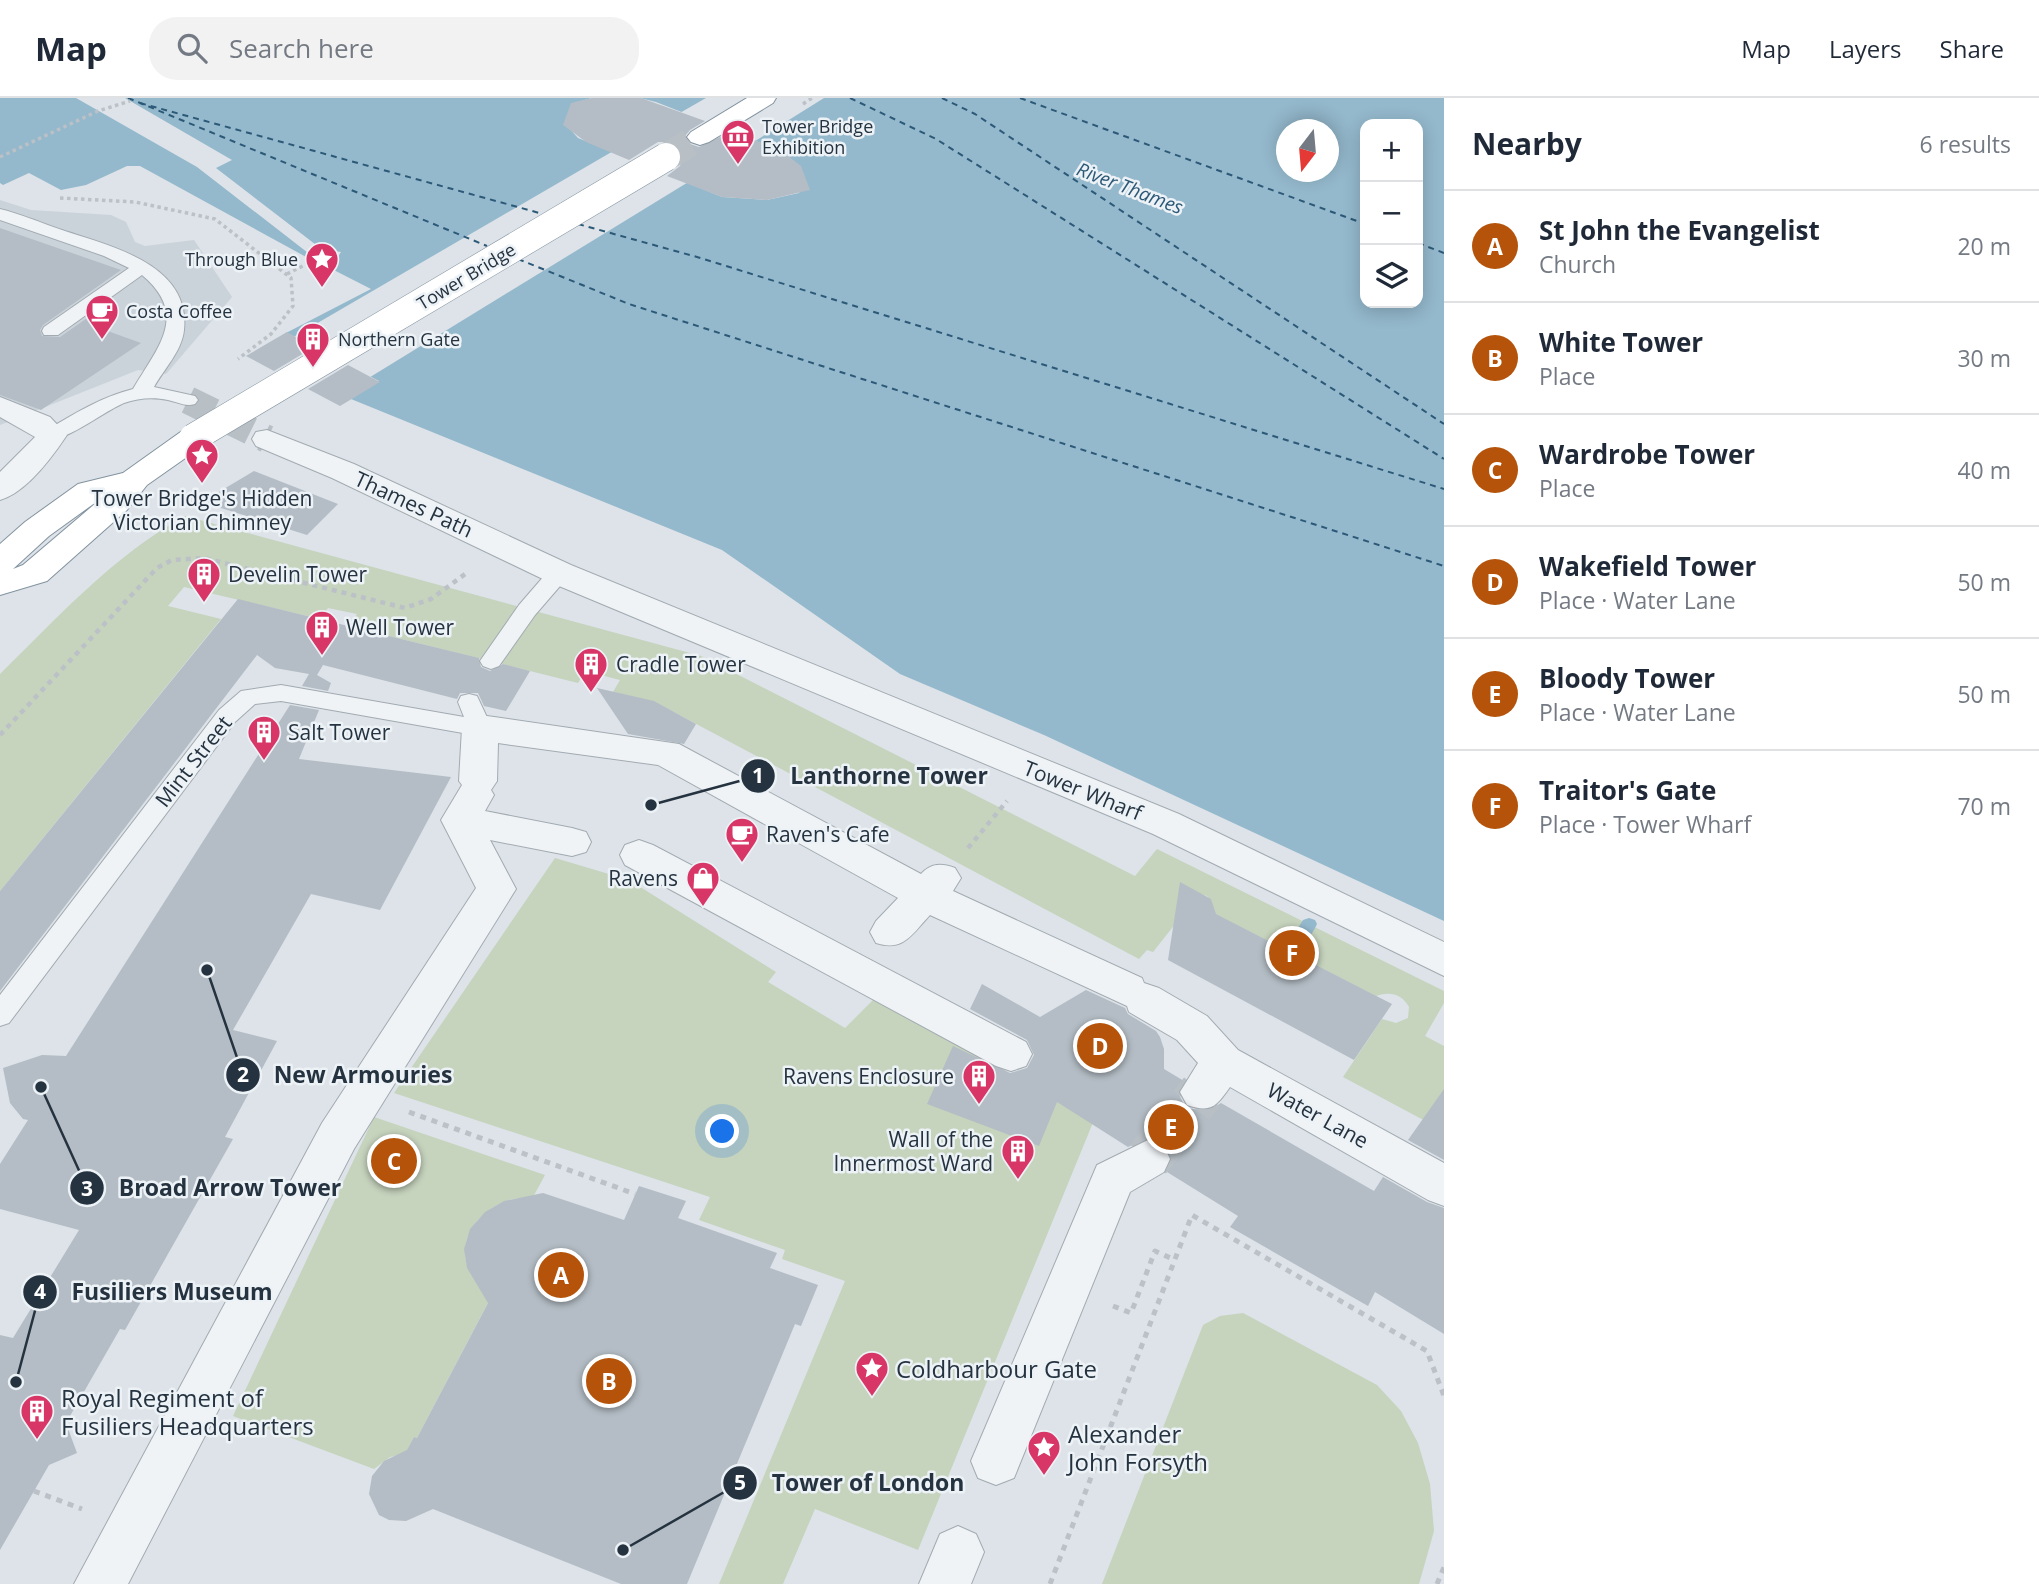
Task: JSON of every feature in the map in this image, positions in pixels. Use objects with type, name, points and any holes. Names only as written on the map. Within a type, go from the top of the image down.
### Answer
[{"type":"highway","points":[[700,137],[764,98]]},
{"type":"highway","name":"Tower Bridge","points":[[136,478],[194,438],[666,157]]},
{"type":"highway","points":[[0,562],[37,529],[89,491],[136,478]]},
{"type":"highway","points":[[0,584],[35,573],[116,503],[136,478]]},
{"type":"street","points":[[0,406],[39,424],[52,435],[39,453],[0,491]]},
{"type":"street","name":"Thames Path","points":[[267,439],[342,471],[559,573]]},
{"type":"street","name":"Tower Wharf","points":[[559,573],[1166,824],[1444,960]]},
{"type":"street","points":[[100,1584],[338,1136],[496,889],[471,799],[474,715]]},
{"type":"street","name":"Water Lane","points":[[474,715],[666,753],[944,874],[1192,1028],[1212,1077],[1397,1140],[1444,1186]]},
{"type":"street","points":[[471,799],[572,842]]},
{"type":"street","points":[[639,855],[806,944],[873,950],[1011,1054]]},
{"type":"street","points":[[873,950],[944,874]]},
{"type":"street","points":[[996,1461],[1113,1179],[1148,1159]]},
{"type":"lane","points":[[0,214],[134,261],[160,280],[174,304],[176,323],[169,350],[141,391]]},
{"type":"lane","points":[[51,331],[142,267]]},
{"type":"lane","points":[[52,435],[104,404],[141,391],[166,393],[187,400]]},
{"type":"lane","points":[[491,661],[527,610],[559,573]]},
{"type":"lane","name":"Mint Street","points":[[0,1016],[227,716],[249,697],[281,693],[474,715]]},
{"type":"path","points":[[0,157],[98,111],[130,101]]},
{"type":"path","points":[[287,274],[322,256],[313,250]]},
{"type":"path","points":[[0,734],[157,568],[172,560],[204,558],[405,608],[419,606],[471,570]]},
{"type":"path","points":[[944,874],[1003,808]]},
{"type":"path","points":[[364,1095],[635,1194]]},
{"type":"path","points":[[1049,1584],[1192,1215],[1427,1351],[1444,1396]]},
{"type":"path","points":[[1111,1305],[1131,1313],[1155,1251],[1175,1260]]},
{"type":"path","points":[[1437,1584],[1444,1567]]},
{"type":"shaded area","points":[[0,200],[31,210],[111,215],[126,222],[135,242],[145,246],[194,240],[232,297],[166,374],[138,370],[0,425]]},
{"type":"green space","points":[[185,516],[701,656],[1135,876],[1157,849],[1444,991],[1444,1003],[1425,1036],[1444,1046],[1444,1131],[1343,1077],[1382,1019],[1396,1023],[1408,1018],[1409,1007],[1403,999],[1391,994],[1376,996],[1213,913],[1212,902],[1207,896],[1194,892],[1183,914],[1153,952],[1147,950],[1139,959],[655,702],[613,692],[620,680],[585,671],[578,683],[349,626],[357,614],[328,608],[320,619],[184,587],[168,606],[221,619],[0,891],[0,674],[110,569]]},
{"type":"green space","points":[[555,858],[629,880],[776,972],[768,982],[845,1028],[875,998],[1094,1120],[918,1550],[815,1509],[783,1584],[719,1584],[845,1281],[782,1259],[785,1250],[699,1220],[710,1197],[394,1093]]},
{"type":"green space","points":[[374,1117],[545,1175],[533,1197],[501,1203],[476,1222],[469,1234],[465,1247],[470,1272],[492,1295],[417,1438],[414,1437],[406,1453],[390,1457],[374,1469],[233,1416]]},
{"type":"green space","points":[[1243,1313],[1377,1385],[1401,1411],[1418,1443],[1430,1484],[1434,1531],[1419,1584],[1102,1584],[1203,1325],[1220,1316]]},
{"type":"water","name":"River Thames","points":[[0,98],[592,98],[574,103],[567,126],[578,138],[722,197],[767,200],[799,193],[803,185],[800,166],[781,151],[640,98],[1444,98],[1444,921],[1044,735],[900,674],[722,550],[351,399],[379,381],[286,333],[371,289],[326,266],[336,260],[341,252],[329,250],[308,258],[140,166],[127,166],[86,185],[61,190],[29,173],[3,185],[0,183]]},
{"type":"pier","points":[[76,98],[125,98],[232,160],[216,168],[324,251],[312,256],[197,167]]},
{"type":"pier","points":[[706,98],[824,98],[752,143],[678,114]]},
{"type":"pier","points":[[615,150],[690,181],[367,379],[290,339]]},
{"type":"building","points":[[592,98],[641,98],[705,121],[684,137],[690,144],[699,147],[732,131],[781,151],[801,166],[810,190],[767,200],[722,197],[667,176],[680,166],[683,157],[680,148],[673,142],[658,142],[629,160],[586,142],[563,125],[571,103]]},
{"type":"building","points":[[0,228],[121,270],[43,325],[40,330],[42,336],[60,337],[90,316],[113,324],[105,330],[141,343],[41,410],[0,395]]},
{"type":"building","points":[[287,332],[314,347],[274,371],[246,356]]},
{"type":"building","points":[[348,365],[380,382],[340,406],[308,389]]},
{"type":"building","points":[[254,471],[338,504],[307,535],[202,502]]},
{"type":"building","points":[[238,599],[479,658],[481,667],[490,671],[503,664],[530,671],[506,711],[484,706],[478,693],[460,693],[457,699],[323,665],[317,675],[331,683],[328,691],[302,686],[309,674],[275,668],[257,655],[0,991],[0,891]]},
{"type":"building","points":[[597,688],[654,701],[696,724],[684,744],[628,734]]},
{"type":"building","points":[[290,705],[319,710],[299,759],[451,777],[380,910],[311,894],[233,1030],[277,1041],[225,1137],[233,1139],[125,1330],[120,1329],[66,1423],[77,1453],[49,1465],[0,1550],[0,1335],[13,1338],[79,1230],[0,1209],[0,1164],[28,1120],[23,1119],[10,1103],[3,1068],[42,1055],[66,1056]]},
{"type":"building","points":[[1180,882],[1211,899],[1216,914],[1392,1004],[1354,1060],[1168,960]]},
{"type":"building","points":[[982,984],[1040,1017],[1086,990],[1125,1008],[1128,1014],[1156,1031],[1160,1037],[1164,1049],[1164,1069],[1184,1081],[1178,1093],[1186,1108],[1208,1111],[1221,1103],[1374,1191],[1383,1177],[1427,1202],[1444,1208],[1444,1334],[1375,1292],[1368,1306],[1230,1227],[1238,1216],[1167,1172],[1172,1158],[1165,1144],[1147,1138],[1128,1147],[1057,1102],[1039,1146],[927,1104],[953,1046],[1010,1073],[1027,1068],[1034,1055],[1027,1040],[970,1009]]},
{"type":"building","points":[[1444,1089],[1444,1160],[1408,1140]]},
{"type":"building","points":[[639,1186],[686,1201],[678,1218],[777,1253],[770,1268],[818,1285],[801,1326],[795,1324],[687,1584],[621,1584],[433,1509],[406,1521],[389,1520],[379,1515],[369,1494],[372,1476],[384,1461],[407,1450],[414,1437],[417,1438],[488,1303],[467,1268],[464,1249],[470,1229],[485,1212],[504,1201],[543,1193],[624,1220]]},
{"type":"waterway","points":[[1292,953],[1309,924]]},
{"type":"ferry route","points":[[128,98],[140,103]]},
{"type":"ferry route","points":[[850,98],[936,139],[1444,459]]},
{"type":"ferry route","points":[[942,98],[975,114],[1444,424]]},
{"type":"ferry route","points":[[1020,98],[1360,222]]},
{"type":"ferry route","points":[[140,103],[543,214]]},
{"type":"ferry route","points":[[140,103],[487,246]]},
{"type":"ferry route","points":[[578,224],[697,257],[1444,489]]},
{"type":"ferry route","points":[[1423,245],[1444,253]]},
{"type":"ferry route","points":[[518,259],[629,304],[1444,566]]},
{"type":"tunnel","points":[[666,157],[700,137]]},
{"type":"tunnel","points":[[188,400],[267,439]]},
{"type":"tunnel","points":[[1148,1159],[1202,1092]]},
{"type":"place","name":"Tower Bridge Exhibition","points":[[738,166]]},
{"type":"place","name":"Through Blue","points":[[322,289]]},
{"type":"place","name":"Costa Coffee","points":[[102,341]]},
{"type":"place","name":"Northern Gate","points":[[313,369]]},
{"type":"place","name":"Tower Bridge's Hidden Victorian Chimney","points":[[202,485]]},
{"type":"place","name":"Develin Tower","points":[[204,604]]},
{"type":"place","name":"Well Tower","points":[[322,657]]},
{"type":"place","name":"Cradle Tower","points":[[591,694]]},
{"type":"place","name":"Salt Tower","points":[[264,762]]},
{"type":"place","name":"Lanthorne Tower","points":[[651,805]]},
{"type":"place","name":"Raven's Cafe","points":[[742,864]]},
{"type":"place","name":"Ravens","points":[[703,908]]},
{"type":"place","name":"Traitor's Gate","points":[[1292,953]]},
{"type":"place","name":"New Armouries","points":[[207,970]]},
{"type":"place","name":"Wakefield Tower","points":[[1100,1046]]},
{"type":"place","name":"Broad Arrow Tower","points":[[41,1087]]},
{"type":"place","name":"Ravens Enclosure","points":[[979,1106]]},
{"type":"place","name":"Bloody Tower","points":[[1171,1127]]},
{"type":"place","name":"Wardrobe Tower","points":[[394,1161]]},
{"type":"place","name":"Wall of the Innermost Ward","points":[[1018,1181]]},
{"type":"place","name":"St John the Evangelist","points":[[561,1275]]},
{"type":"place","name":"White Tower","points":[[609,1381]]},
{"type":"place","name":"Fusiliers Museum","points":[[16,1382]]},
{"type":"place","name":"Coldharbour Gate","points":[[872,1398]]},
{"type":"place","name":"Royal Regiment of Fusiliers Headquarters","points":[[37,1441]]},
{"type":"place","name":"Alexander John Forsyth","points":[[1044,1477]]},
{"type":"place","name":"Tower of London","points":[[623,1550]]}]
